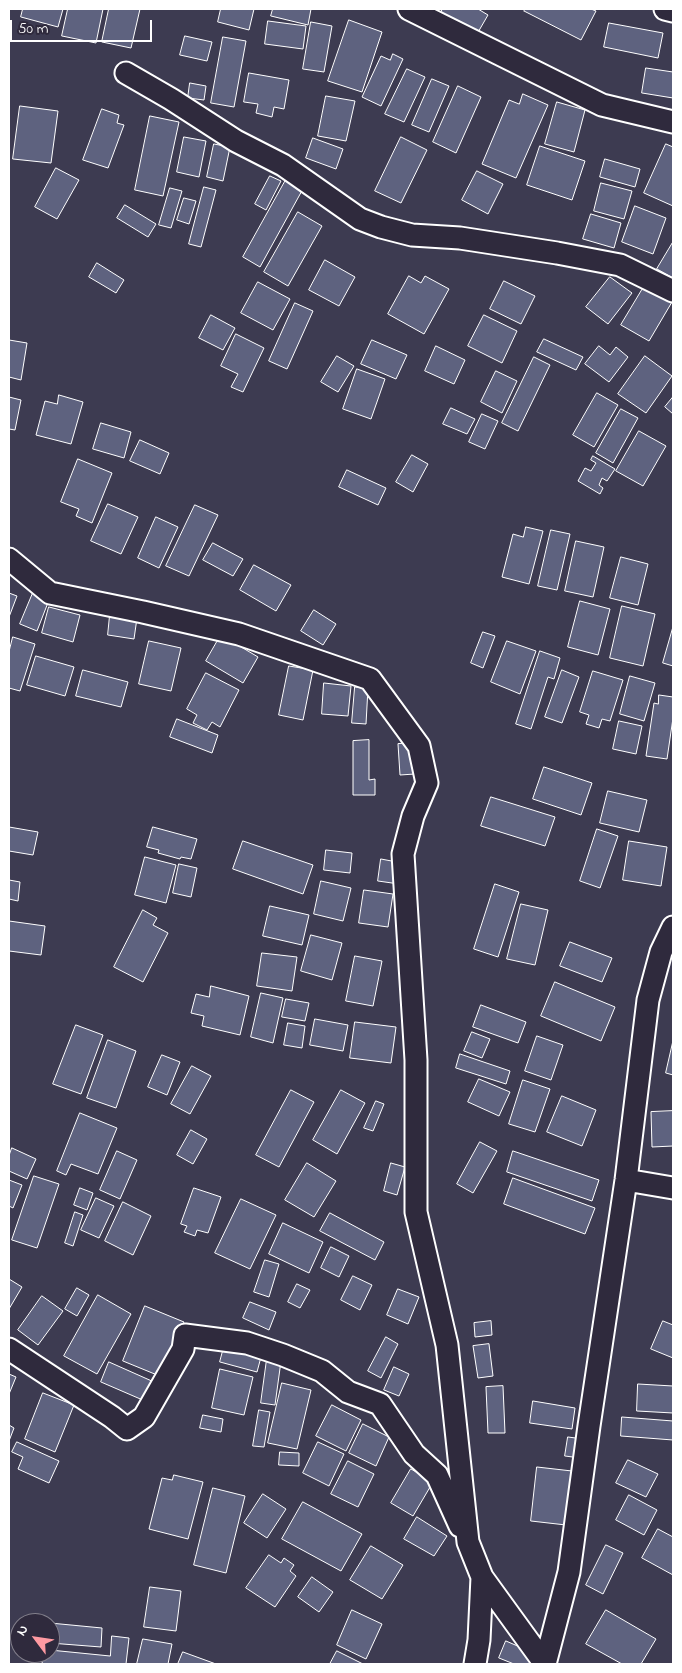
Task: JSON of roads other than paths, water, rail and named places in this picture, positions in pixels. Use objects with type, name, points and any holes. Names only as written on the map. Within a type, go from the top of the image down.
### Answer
[{"type":"street","points":[[409,9],[602,105],[673,122]]},
{"type":"street","points":[[665,9],[673,11]]},
{"type":"street","points":[[126,73],[171,99],[236,141],[283,165],[360,219],[412,235],[460,238],[620,265],[673,291]]},
{"type":"street","points":[[9,559],[50,594],[143,612],[240,634],[370,679],[419,746],[427,783],[413,816],[403,854],[416,1060],[416,1212],[447,1345],[468,1542]]},
{"type":"street","points":[[545,1664],[569,1572],[626,1180],[648,1000],[662,952],[673,927]]},
{"type":"street","points":[[626,1180],[673,1188]]},
{"type":"street","points":[[9,1349],[127,1428],[144,1417],[183,1349],[185,1335],[247,1343],[283,1355],[322,1371],[348,1392],[380,1404],[414,1454],[437,1476],[482,1577],[545,1664]]},
{"type":"street","points":[[437,1476],[460,1472]]},
{"type":"street","points":[[475,1664],[479,1640],[482,1577]]}]
